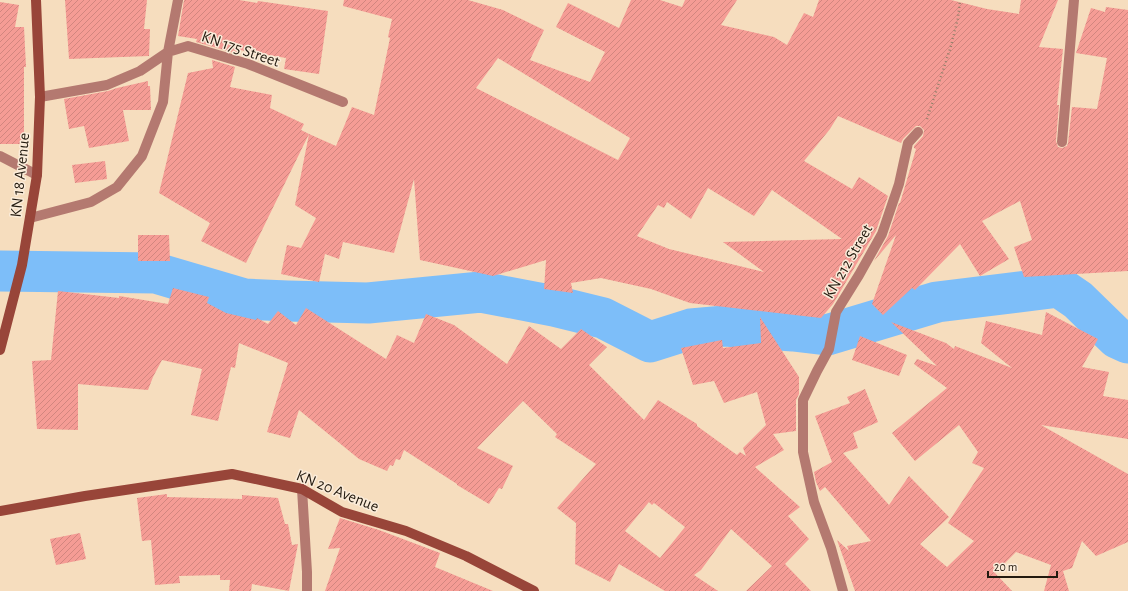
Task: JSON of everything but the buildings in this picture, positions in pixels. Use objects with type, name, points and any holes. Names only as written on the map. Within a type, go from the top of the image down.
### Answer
[{"type":"main road","name":"KN 18 Avenue","points":[[0,350],[22,265],[37,175],[40,97],[36,0]]},
{"type":"main road","name":"KN 20 Avenue","points":[[0,511],[85,496],[162,486],[232,474],[302,489],[342,512],[406,532],[466,556],[534,591]]},
{"type":"street","points":[[30,218],[91,202],[117,187],[142,156],[163,102],[168,52],[178,0]]},
{"type":"street","points":[[1062,142],[1074,0]]},
{"type":"street","name":"KN 175 Street","points":[[40,97],[107,85],[140,71],[168,52],[188,46],[248,64],[343,102]]},
{"type":"street","name":"KN 212 Street","points":[[843,591],[831,548],[814,502],[803,452],[803,400],[829,349],[836,312],[882,234],[899,184],[908,143],[918,132]]},
{"type":"street","points":[[0,156],[37,175]]},
{"type":"street","points":[[302,489],[307,591]]},
{"type":"path","points":[[918,132],[928,117],[951,46],[958,18],[960,0]]},
{"type":"waterway","points":[[0,271],[156,273],[244,299],[287,301],[368,303],[481,292],[554,306],[603,318],[650,342],[691,329],[725,326],[827,335],[937,302],[1059,287],[1078,300],[1117,338],[1128,343]]},
{"type":"waterway","points":[[472,277],[481,292]]}]
